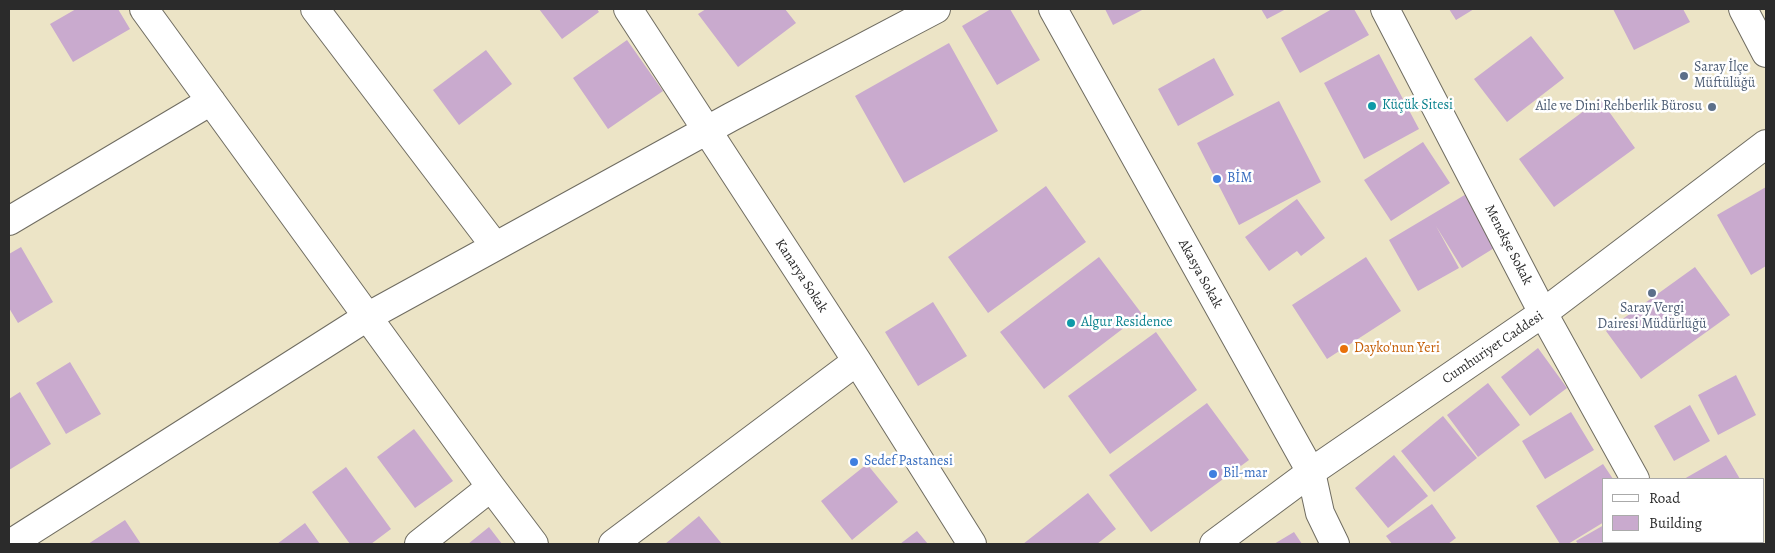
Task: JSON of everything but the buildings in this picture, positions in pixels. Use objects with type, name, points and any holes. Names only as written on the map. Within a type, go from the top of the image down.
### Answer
[{"type":"street","points":[[144,9],[534,544]]},
{"type":"street","points":[[314,9],[495,246]]},
{"type":"street","name":"Kanarya Sokak","points":[[628,9],[706,132],[857,361],[972,544]]},
{"type":"street","points":[[10,544],[367,317],[731,117],[936,9]]},
{"type":"street","name":"Akasya Sokak","points":[[1053,9],[1311,472],[1320,513],[1335,544]]},
{"type":"street","name":"Menekşe Sokak","points":[[1385,9],[1543,313],[1634,478]]},
{"type":"street","points":[[1743,9],[1766,53]]},
{"type":"street","points":[[9,221],[211,101]]},
{"type":"street","name":"Cumhuriyet Caddesi","points":[[1214,544],[1311,472],[1543,313],[1766,144]]},
{"type":"street","points":[[613,544],[857,361]]},
{"type":"street","points":[[420,544],[491,487]]},
{"type":"place","name":"Saray İlçe Müftülüğü","points":[[1684,76]]},
{"type":"place","name":"Küçük Sitesi","points":[[1372,106]]},
{"type":"place","name":"Aile ve Dini Rehberlik Bürosu","points":[[1712,107]]},
{"type":"place","name":"BİM","points":[[1217,179]]},
{"type":"place","name":"Saray Vergi Dairesi Müdürlüğü","points":[[1652,293]]},
{"type":"place","name":"Algur Residence","points":[[1071,323]]},
{"type":"place","name":"Dayko'nun Yeri","points":[[1344,349]]},
{"type":"place","name":"Sedef Pastanesi","points":[[854,462]]},
{"type":"place","name":"Bil-mar","points":[[1213,474]]}]
